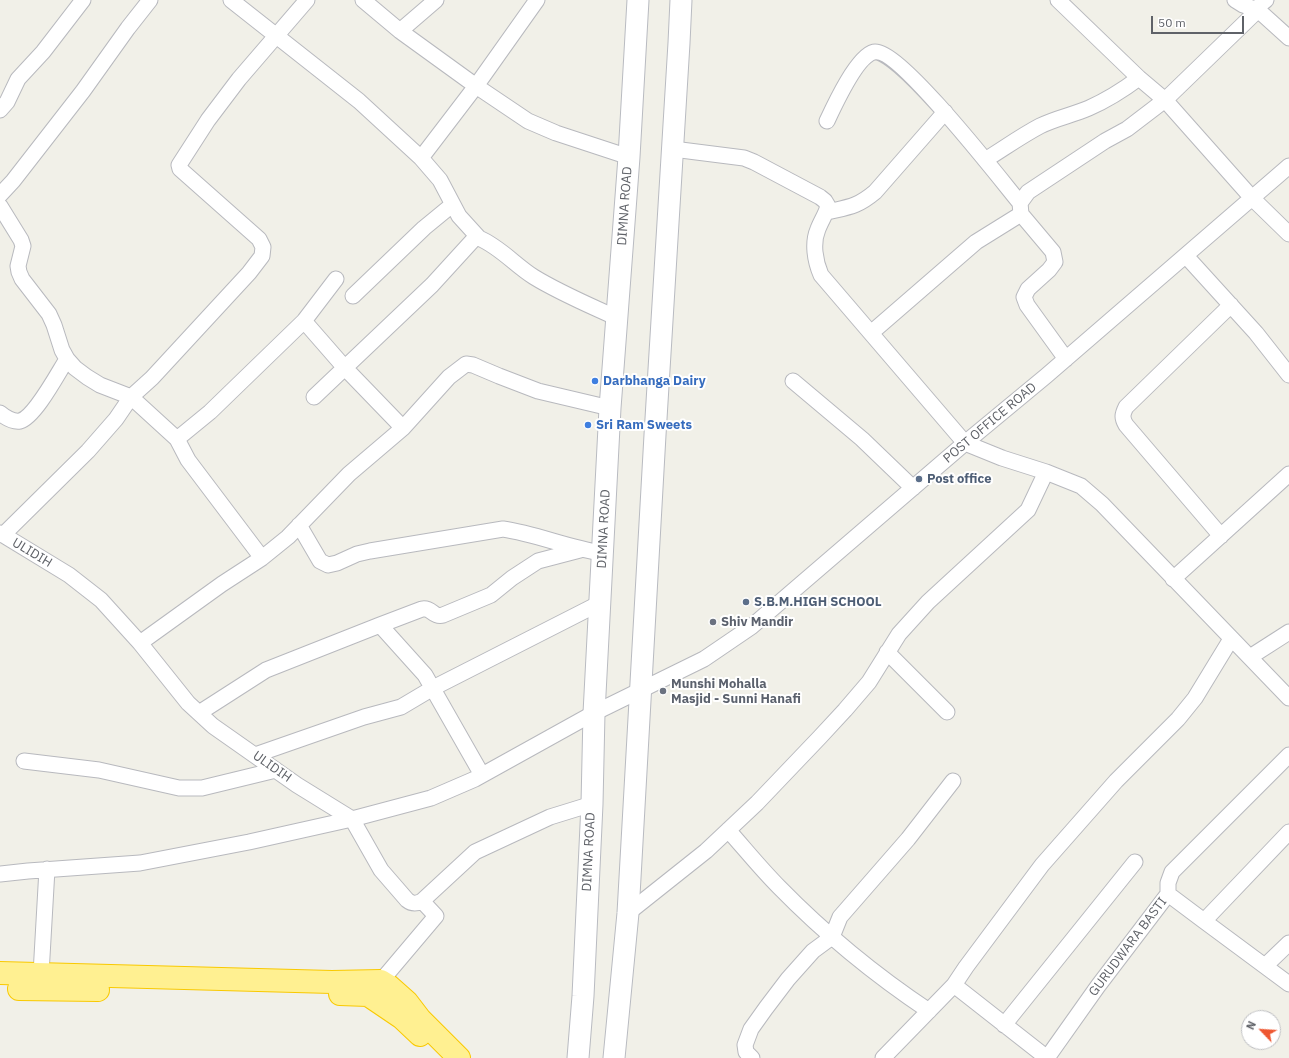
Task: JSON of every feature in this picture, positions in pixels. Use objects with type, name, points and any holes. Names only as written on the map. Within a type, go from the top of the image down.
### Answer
[{"type":"highway","points":[[0,973],[332,982],[375,988],[441,1058]]},
{"type":"highway","points":[[0,988],[61,990],[200,990],[375,988],[389,986],[407,1002],[420,1019],[458,1058]]},
{"type":"street","points":[[0,110],[7,102],[18,79],[44,52],[83,0]]},
{"type":"street","points":[[0,195],[13,181],[83,91],[150,0]]},
{"type":"street","points":[[231,0],[359,101],[421,158],[440,180],[459,216],[479,238],[508,256],[532,276],[547,285],[618,318]]},
{"type":"street","points":[[1,534],[88,451],[116,419],[131,397],[140,390],[163,366],[249,273],[262,256],[263,247],[259,239],[180,169],[179,165],[208,120],[239,79],[307,0]]},
{"type":"street","points":[[363,0],[400,31],[517,114],[538,126],[556,133],[629,157]]},
{"type":"street","points":[[400,31],[436,0]]},
{"type":"street","points":[[421,158],[476,86],[538,0]]},
{"type":"street","name":"DIMNA ROAD","points":[[578,1058],[583,996],[592,804],[594,713],[610,408],[618,318],[638,0]]},
{"type":"street","points":[[614,1058],[628,913],[681,0]]},
{"type":"street","points":[[1058,0],[1165,100],[1252,198],[1289,234]]},
{"type":"street","points":[[1235,0],[1243,5],[1262,5]]},
{"type":"street","points":[[1262,5],[1289,38]]},
{"type":"street","points":[[871,333],[976,242],[1021,208],[1028,192],[1105,140],[1127,129],[1165,100],[1262,5]]},
{"type":"street","points":[[827,121],[838,97],[856,68],[866,57],[874,52],[882,54],[890,58],[903,69],[945,112],[985,160],[1053,252],[1055,262],[1049,270],[1028,288],[1024,298],[1027,305],[1066,359]]},
{"type":"street","points":[[985,160],[1039,127],[1056,119],[1101,103],[1140,78]]},
{"type":"street","points":[[827,212],[850,207],[863,202],[875,192],[945,112]]},
{"type":"street","points":[[673,149],[744,158],[825,201],[828,206],[827,212],[815,236],[816,264],[821,275],[965,443],[1002,458],[1046,472],[1081,486],[1102,504],[1289,698]]},
{"type":"street","name":"POST OFFICE ROAD","points":[[594,713],[704,659],[751,627],[965,443],[1066,359],[1289,166]]},
{"type":"street","points":[[353,296],[424,228],[452,205]]},
{"type":"street","points":[[0,206],[21,240],[23,246],[18,266],[22,279],[49,314],[62,350],[67,359],[75,368],[100,385],[131,397],[177,440],[188,460],[262,558]]},
{"type":"street","points":[[314,397],[432,285],[474,239],[479,238]]},
{"type":"street","points":[[1186,256],[1256,333],[1289,375]]},
{"type":"street","points":[[177,440],[210,412],[304,321],[336,278]]},
{"type":"street","points":[[1221,536],[1126,425],[1122,419],[1122,414],[1126,407],[1231,305]]},
{"type":"street","points":[[304,321],[345,368],[403,428]]},
{"type":"street","points":[[0,413],[12,421],[20,421],[29,415],[38,404],[67,359]]},
{"type":"street","points":[[140,643],[222,584],[262,558],[288,537],[349,474],[403,428],[449,377],[466,364],[473,365],[538,391],[610,408]]},
{"type":"street","points":[[793,381],[862,439],[913,488]]},
{"type":"street","points":[[628,913],[706,851],[757,803],[845,710],[868,682],[899,634],[928,602],[1028,510],[1046,472]]},
{"type":"street","points":[[1174,580],[1289,475]]},
{"type":"street","points":[[300,525],[320,561],[328,565],[337,563],[357,554],[370,551],[503,529],[517,531],[580,550],[602,554]]},
{"type":"street","name":"ULIDIH","points":[[1,534],[69,575],[101,600],[140,643],[188,703],[213,726],[297,785],[352,819]]},
{"type":"street","points":[[199,713],[266,670],[426,608],[431,610],[439,617],[491,595],[538,561],[580,550]]},
{"type":"street","points":[[255,755],[364,717],[401,707],[432,688],[600,603]]},
{"type":"street","points":[[380,625],[425,674],[482,775]]},
{"type":"street","points":[[1250,657],[1289,632]]},
{"type":"street","points":[[883,1058],[954,985],[966,966],[1042,865],[1116,782],[1178,719],[1195,698],[1231,639]]},
{"type":"street","points":[[887,652],[947,712]]},
{"type":"street","points":[[0,874],[46,869],[140,863],[248,842],[352,819],[431,798],[482,775],[594,713]]},
{"type":"street","points":[[1168,894],[1168,883],[1172,872],[1289,755]]},
{"type":"street","points":[[24,761],[98,770],[179,788],[190,789],[202,788],[276,770]]},
{"type":"street","points":[[752,1058],[746,1052],[744,1045],[752,1029],[788,979],[813,951],[832,936],[840,918],[904,844],[953,781]]},
{"type":"street","points":[[352,819],[381,870],[411,903],[417,904],[475,852],[550,817],[592,804]]},
{"type":"street","points":[[728,830],[778,887],[832,936],[897,990],[928,1011]]},
{"type":"street","points":[[1204,921],[1286,841]]},
{"type":"street","points":[[1004,1025],[1136,862]]},
{"type":"street","points":[[41,974],[46,869]]},
{"type":"street","name":"GURUDWARA BASTI","points":[[1047,1058],[1098,986],[1168,894],[1289,984]]},
{"type":"street","points":[[375,988],[436,916],[422,901]]},
{"type":"street","points":[[1265,966],[1289,943]]},
{"type":"street","points":[[954,985],[1047,1058]]},
{"type":"place","name":"Darbhanga Dairy","points":[[595,381]]},
{"type":"place","name":"Sri Ram Sweets","points":[[588,425]]},
{"type":"place","name":"Post office","points":[[919,479]]},
{"type":"place","name":"S.B.M.HIGH SCHOOL","points":[[746,602]]},
{"type":"place","name":"Shiv Mandir","points":[[713,622]]},
{"type":"place","name":"Munshi Mohalla Masjid - Sunni Hanafi","points":[[663,691]]}]
